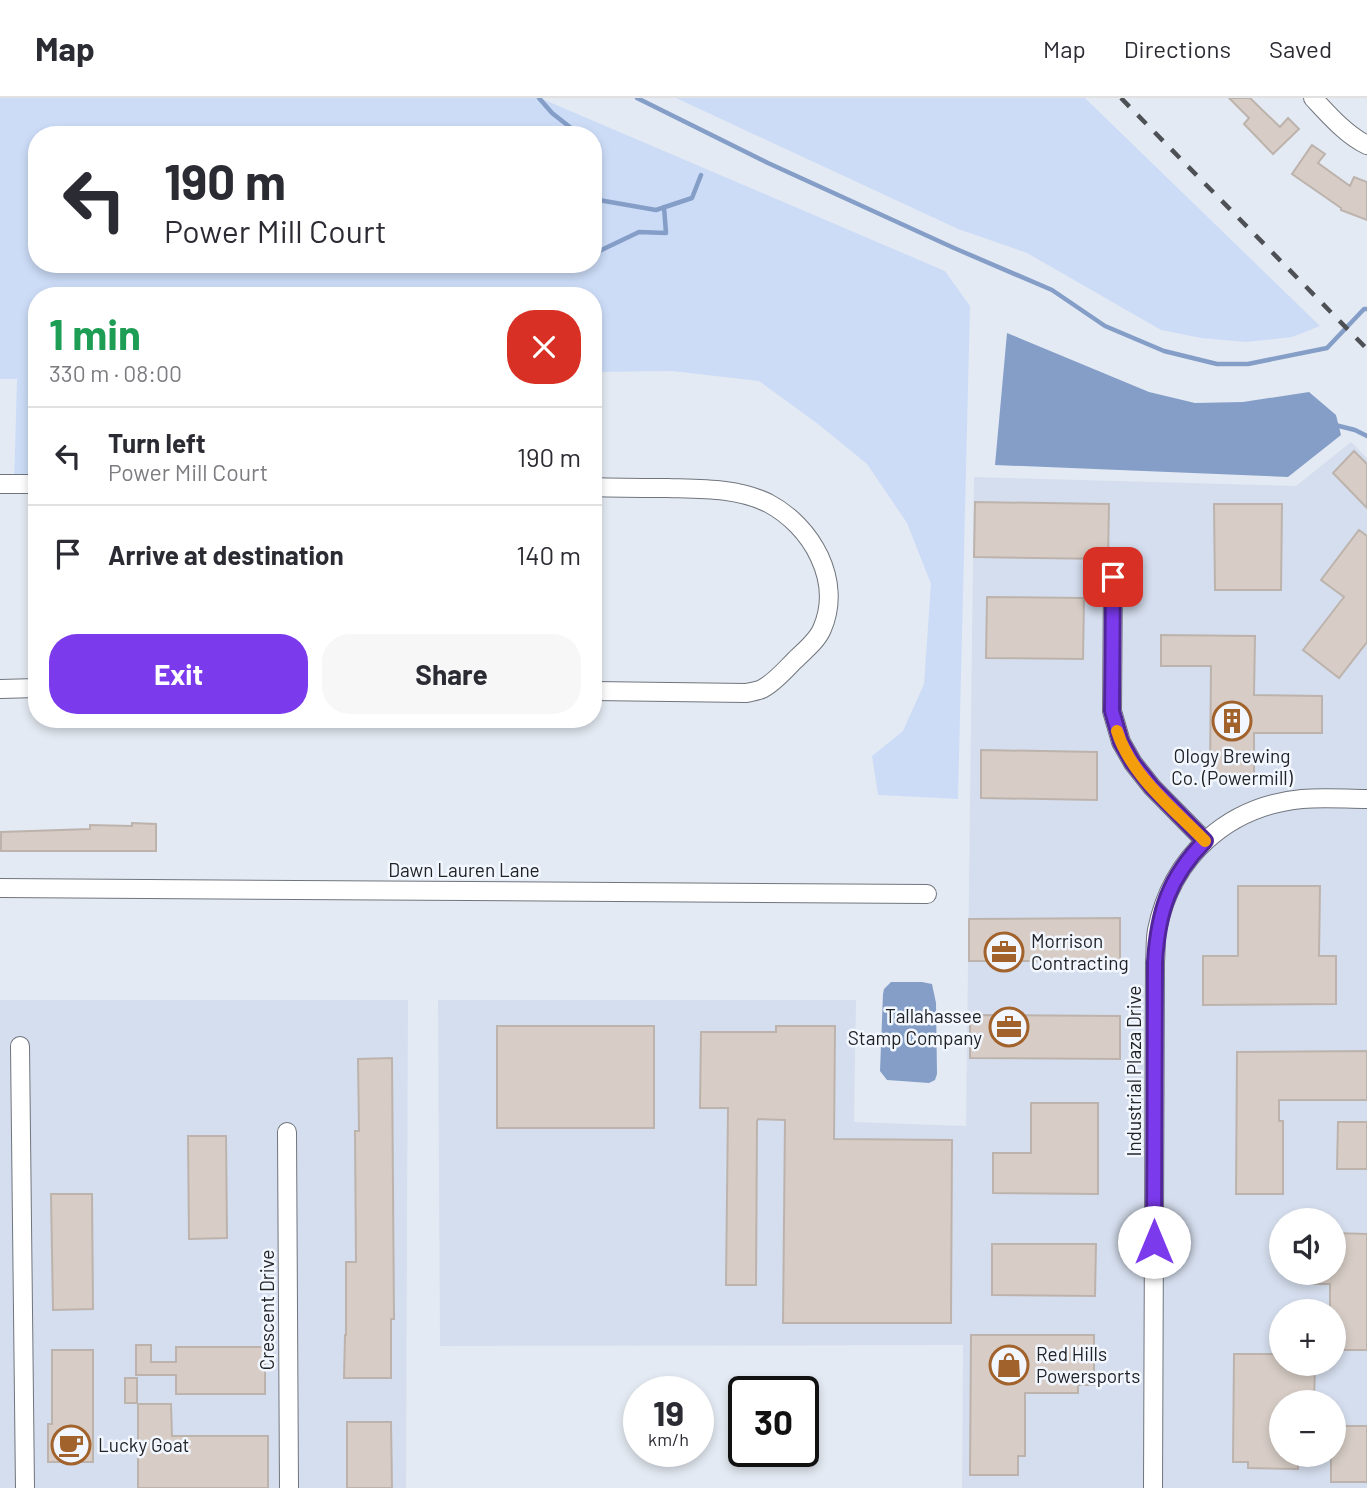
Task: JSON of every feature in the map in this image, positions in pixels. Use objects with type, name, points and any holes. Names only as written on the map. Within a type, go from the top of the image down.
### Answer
[{"type":"street","points":[[1313,98],[1332,118],[1367,145]]},
{"type":"street","points":[[0,484],[28,484]]},
{"type":"street","points":[[602,487],[728,491],[769,504],[798,525],[811,541],[825,568],[830,594],[821,631],[810,646],[763,689],[746,693],[602,691]]},
{"type":"street","points":[[1113,577],[1112,711],[1121,742],[1152,787],[1205,841]]},
{"type":"street","points":[[0,689],[28,688]]},
{"type":"street","name":"Industrial Plaza Drive","points":[[1153,1488],[1155,962],[1157,931],[1167,897],[1195,850],[1220,828],[1240,817],[1262,807],[1303,799],[1367,799]]},
{"type":"street","name":"Dawn Lauren Lane","points":[[0,888],[927,894]]},
{"type":"street","points":[[20,1046],[25,1488]]},
{"type":"street","name":"Crescent Drive","points":[[287,1132],[289,1488]]},
{"type":"shaded area","points":[[0,98],[540,98],[945,271],[970,306],[958,799],[878,795],[872,756],[903,731],[924,684],[931,584],[907,523],[867,464],[759,381],[672,371],[602,372],[602,287],[28,287],[28,484],[14,484],[17,379],[0,379]]},
{"type":"shaded area","points":[[676,98],[1085,98],[1320,326],[1292,337],[1246,342],[1201,338],[1161,330],[1027,253],[958,229]]},
{"type":"shaded area","points":[[1007,333],[1149,392],[1195,403],[1243,402],[1309,392],[1336,415],[1341,435],[1288,477],[995,465]]},
{"type":"shaded area","points":[[1351,442],[1367,458],[1367,1488],[962,1488],[963,1345],[440,1346],[438,1000],[856,1000],[854,1122],[966,1126],[974,477],[1296,486]]},
{"type":"shaded area","points":[[891,982],[932,984],[936,1003],[937,1074],[935,1080],[929,1083],[887,1080],[880,1071],[883,994]]},
{"type":"shaded area","points":[[0,1000],[408,1000],[406,1488],[0,1488]]},
{"type":"building","points":[[1229,98],[1250,98],[1280,127],[1288,118],[1299,129],[1273,154],[1244,124],[1249,118]]},
{"type":"building","points":[[1312,145],[1325,154],[1318,163],[1350,186],[1354,177],[1367,182],[1367,220],[1341,210],[1292,174]]},
{"type":"building","points":[[1354,451],[1367,464],[1367,508],[1333,473]]},
{"type":"building","points":[[975,502],[1109,504],[1108,559],[974,557]]},
{"type":"building","points":[[1214,504],[1282,504],[1281,590],[1215,590]]},
{"type":"building","points":[[1359,530],[1367,536],[1367,642],[1339,678],[1303,650],[1344,597],[1321,580]]},
{"type":"building","points":[[987,597],[1084,598],[1083,659],[986,658]]},
{"type":"building","name":"Ology Brewing Co. (Powermill)","points":[[1161,635],[1255,636],[1254,695],[1322,696],[1322,733],[1254,733],[1254,777],[1210,777],[1211,666],[1161,666]]},
{"type":"building","points":[[981,750],[1097,752],[1097,800],[981,798]]},
{"type":"building","points":[[132,823],[156,824],[156,851],[1,851],[1,832],[90,829],[90,825],[132,826]]},
{"type":"building","points":[[1238,886],[1320,886],[1319,956],[1336,956],[1336,1004],[1203,1005],[1203,956],[1238,956]]},
{"type":"building","points":[[1120,918],[1120,961],[969,961],[969,919]]},
{"type":"building","points":[[970,1015],[1120,1016],[1120,1059],[970,1058]]},
{"type":"building","points":[[497,1026],[654,1026],[654,1128],[497,1128]]},
{"type":"building","points":[[776,1026],[835,1026],[834,1139],[952,1140],[951,1323],[783,1323],[785,1120],[757,1121],[756,1285],[726,1285],[728,1108],[700,1108],[701,1032],[776,1032]]},
{"type":"building","points":[[1367,1051],[1367,1100],[1279,1100],[1279,1121],[1283,1121],[1283,1194],[1236,1194],[1237,1052]]},
{"type":"building","points":[[392,1058],[394,1319],[391,1319],[391,1378],[344,1378],[346,1262],[356,1262],[355,1131],[359,1131],[358,1059]]},
{"type":"building","points":[[1031,1103],[1098,1103],[1098,1194],[993,1193],[993,1153],[1031,1153]]},
{"type":"building","points":[[1338,1122],[1367,1122],[1367,1169],[1337,1169]]},
{"type":"building","points":[[188,1136],[226,1136],[227,1238],[189,1239]]},
{"type":"building","points":[[51,1194],[92,1194],[93,1309],[53,1310]]},
{"type":"building","points":[[1346,1233],[1367,1234],[1367,1350],[1346,1350],[1346,1299],[1330,1299],[1330,1285],[1346,1285]]},
{"type":"building","points":[[992,1244],[1096,1244],[1095,1296],[992,1295]]},
{"type":"building","points":[[971,1335],[1094,1335],[1094,1385],[1078,1385],[1078,1393],[1025,1393],[1025,1456],[1018,1456],[1018,1475],[970,1475]]},
{"type":"building","points":[[136,1345],[151,1345],[151,1362],[176,1362],[176,1347],[265,1347],[265,1394],[176,1394],[176,1375],[136,1375]]},
{"type":"building","points":[[52,1350],[93,1350],[93,1462],[48,1462],[48,1424],[52,1424]]},
{"type":"building","points":[[1234,1354],[1269,1354],[1269,1376],[1315,1376],[1314,1390],[1269,1390],[1269,1467],[1298,1469],[1248,1468],[1248,1462],[1233,1462]]},
{"type":"building","points":[[125,1378],[137,1378],[137,1403],[125,1403]]},
{"type":"building","points":[[138,1404],[171,1404],[172,1436],[268,1436],[268,1488],[138,1488]]},
{"type":"building","points":[[347,1422],[391,1422],[392,1488],[347,1488]]},
{"type":"building","points":[[1346,1426],[1367,1426],[1367,1482],[1331,1482],[1331,1467],[1346,1467]]},
{"type":"waterway","points":[[539,98],[569,126]]},
{"type":"waterway","points":[[637,98],[768,163],[1052,290],[1105,326],[1164,351],[1217,364],[1248,364],[1327,348],[1367,309]]},
{"type":"waterway","points":[[602,201],[656,210],[692,198],[701,175]]},
{"type":"waterway","points":[[602,250],[639,232],[666,233],[664,207]]},
{"type":"waterway","points":[[1335,425],[1367,436]]},
{"type":"railway","points":[[1121,98],[1367,349]]},
{"type":"slow traffic","points":[[1117,731],[1133,763],[1152,787],[1205,841]]},
{"type":"place","name":"Ology Brewing Co. (Powermill)","points":[[1232,721]]},
{"type":"place","name":"Morrison Contracting","points":[[1004,952]]},
{"type":"place","name":"Tallahassee Stamp Company","points":[[1009,1027]]},
{"type":"place","name":"Red Hills Powersports","points":[[1009,1365]]},
{"type":"place","name":"Lucky Goat","points":[[71,1445]]},
{"type":"route","points":[[1113,577],[1112,711],[1121,742],[1152,787],[1205,841],[1181,870],[1167,897],[1157,931],[1154,1242]]}]
